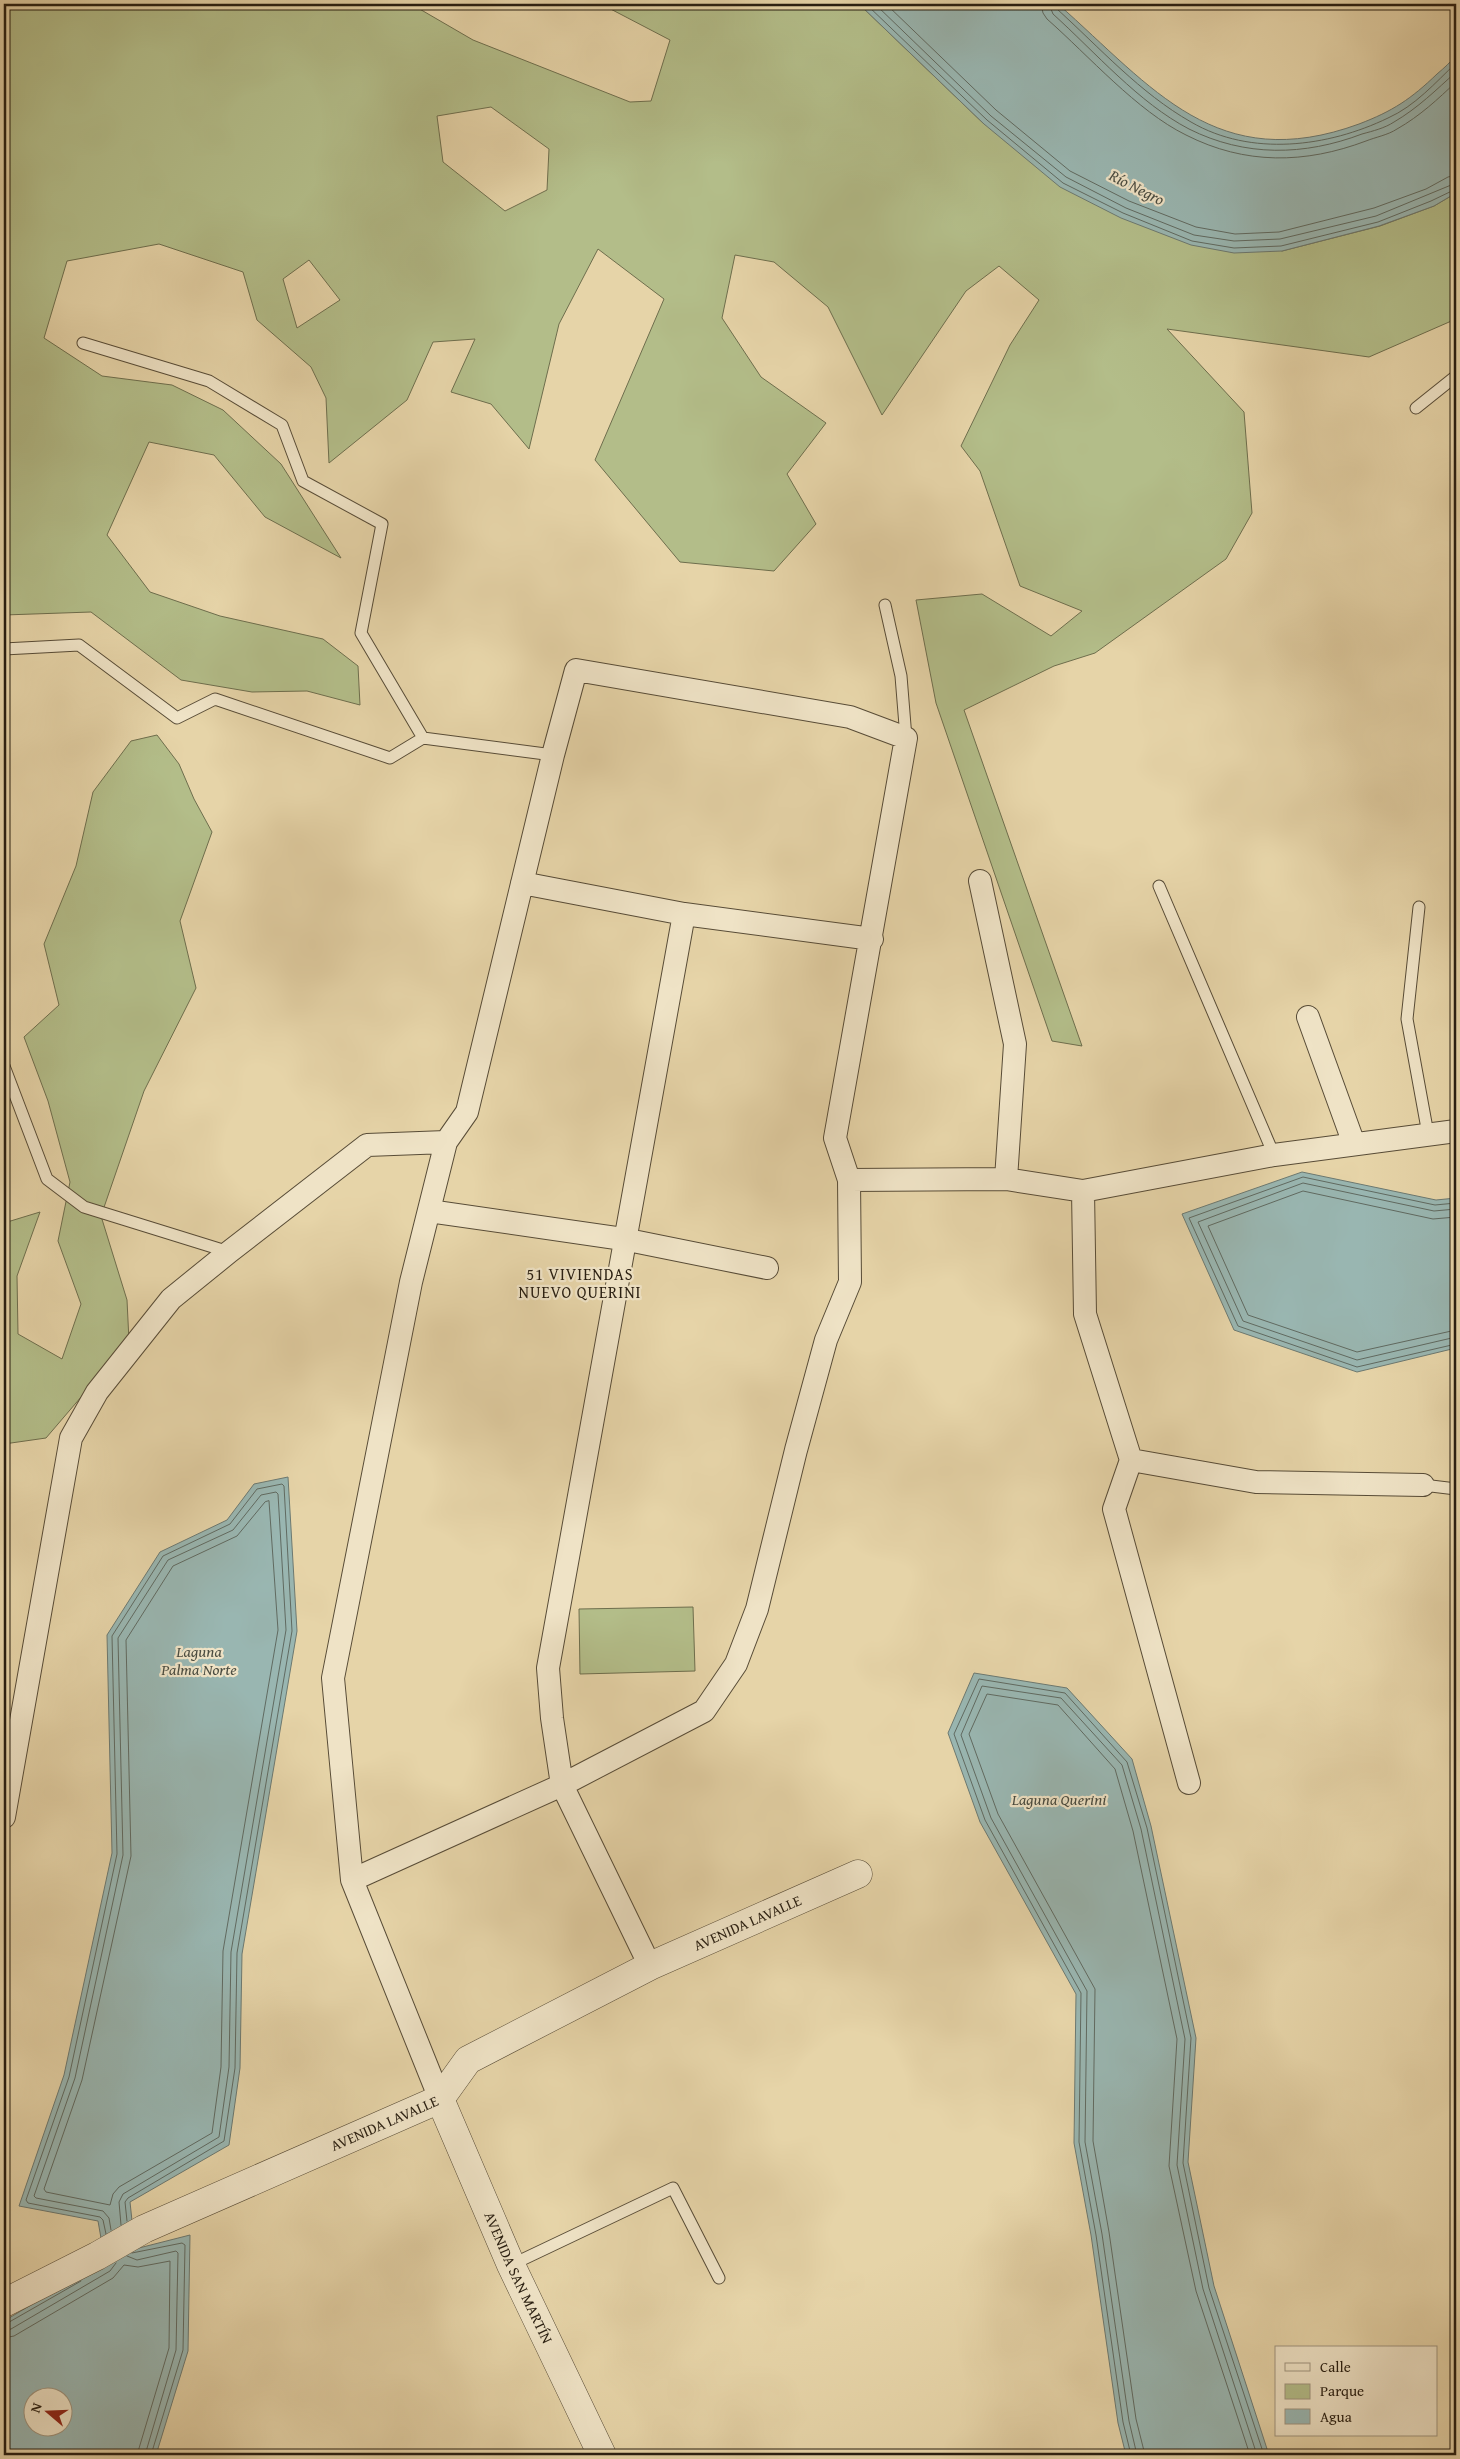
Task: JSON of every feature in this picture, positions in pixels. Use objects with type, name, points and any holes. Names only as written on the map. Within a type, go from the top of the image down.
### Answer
[{"type":"street","points":[[352,1880],[562,1785],[704,1711],[736,1664],[757,1609],[796,1450],[826,1340],[850,1282],[849,1180],[835,1138],[872,939],[906,738],[850,717],[576,670],[553,755],[467,1112],[446,1142],[411,1282],[333,1678],[352,1880],[440,2099]]},
{"type":"street","points":[[980,881],[1015,1044],[1006,1179]]},
{"type":"street","points":[[522,883],[684,914],[872,939]]},
{"type":"street","points":[[650,1966],[562,1785],[552,1718],[548,1668],[623,1239],[684,914]]},
{"type":"street","points":[[1308,1017],[1354,1144]]},
{"type":"street","points":[[849,1180],[1006,1179],[1083,1192],[1274,1155],[1456,1131]]},
{"type":"street","points":[[4,1817],[72,1438],[97,1392],[170,1299],[367,1145],[446,1142]]},
{"type":"street","points":[[1083,1192],[1084,1314],[1131,1460],[1114,1509],[1190,1783]]},
{"type":"street","points":[[429,1211],[623,1239],[766,1268]]},
{"type":"street","points":[[1131,1460],[1256,1482],[1423,1485]]},
{"type":"street","name":"AVENIDA LAVALLE","points":[[4,2303],[97,2256],[144,2229],[440,2099],[468,2060],[650,1966],[858,1874]]},
{"type":"street","name":"AVENIDA SAN MARTÍN","points":[[440,2099],[511,2266],[602,2455]]},
{"type":"lane","points":[[83,343],[209,381],[282,425],[304,482],[382,524],[362,633],[423,738]]},
{"type":"lane","points":[[1416,408],[1456,376]]},
{"type":"lane","points":[[885,605],[901,676],[906,738]]},
{"type":"lane","points":[[4,649],[79,645],[177,718],[215,699],[390,758],[423,738],[553,755]]},
{"type":"lane","points":[[1159,886],[1274,1155]]},
{"type":"lane","points":[[1419,907],[1407,1019],[1428,1134]]},
{"type":"lane","points":[[4,1066],[47,1179],[84,1207],[229,1252]]},
{"type":"lane","points":[[1423,1485],[1456,1489]]},
{"type":"lane","points":[[511,2266],[673,2188],[719,2278]]},
{"type":"green space","points":[[4,4],[411,4],[473,40],[630,102],[651,101],[670,40],[601,4],[859,4],[984,124],[1282,251],[1380,226],[1434,206],[1456,193],[1456,319],[1369,357],[1167,329],[1244,412],[1252,513],[1226,559],[1095,653],[1054,666],[964,710],[1082,1046],[1052,1041],[936,703],[916,600],[982,594],[1051,636],[1082,611],[1020,586],[980,471],[961,446],[1010,345],[1039,300],[999,266],[966,291],[882,415],[828,307],[774,262],[735,255],[722,318],[761,377],[826,423],[787,474],[816,524],[774,571],[680,562],[595,460],[664,299],[598,249],[559,324],[529,449],[491,404],[451,392],[475,339],[433,342],[407,400],[329,463],[326,398],[311,367],[257,320],[243,272],[159,244],[67,261],[44,338],[102,376],[172,385],[223,410],[281,464],[341,558],[265,517],[214,455],[149,442],[107,535],[150,592],[220,616],[323,639],[358,666],[360,705],[307,691],[252,692],[181,680],[91,612],[4,615]],"holes":[[[491,107],[549,149],[547,190],[505,211],[443,162],[437,116]],[[309,260],[340,300],[297,328],[283,279]]]},
{"type":"green space","points":[[157,735],[179,764],[194,799],[212,832],[180,921],[196,988],[144,1091],[101,1216],[127,1300],[129,1341],[46,1438],[4,1444],[4,1223],[40,1212],[17,1276],[18,1334],[62,1359],[81,1304],[58,1241],[70,1182],[48,1101],[24,1037],[59,1005],[44,944],[76,866],[93,792],[131,741]]},
{"type":"green space","points":[[693,1607],[695,1671],[580,1674],[579,1609]]},
{"type":"water","name":"Río Negro","points":[[859,4],[1058,4],[1125,66],[1158,93],[1191,115],[1226,131],[1265,139],[1309,137],[1371,119],[1392,109],[1410,97],[1428,83],[1456,55],[1456,193],[1434,206],[1379,226],[1282,251],[1234,253],[1191,245],[1121,218],[1060,187],[984,124]]},
{"type":"water","points":[[1302,1172],[1436,1200],[1456,1198],[1456,1348],[1357,1372],[1234,1330],[1182,1214]]},
{"type":"water","name":"Laguna Palma Norte","points":[[288,1477],[297,1631],[242,1954],[240,2068],[229,2145],[130,2202],[135,2249],[190,2235],[188,2351],[156,2455],[4,2455],[4,2321],[105,2261],[98,2221],[19,2206],[64,2075],[112,1853],[107,1635],[160,1552],[227,1520],[254,1484]]},
{"type":"water","name":"Laguna Querini","points":[[974,1673],[1067,1688],[1132,1759],[1151,1826],[1196,2038],[1188,2162],[1214,2286],[1269,2455],[1126,2455],[1118,2423],[1091,2235],[1074,2143],[1076,1994],[980,1822],[948,1733]]},
{"type":"district","name":"51 VIVIENDAS NUEVO QUERINI","points":[[580,1283]]}]
